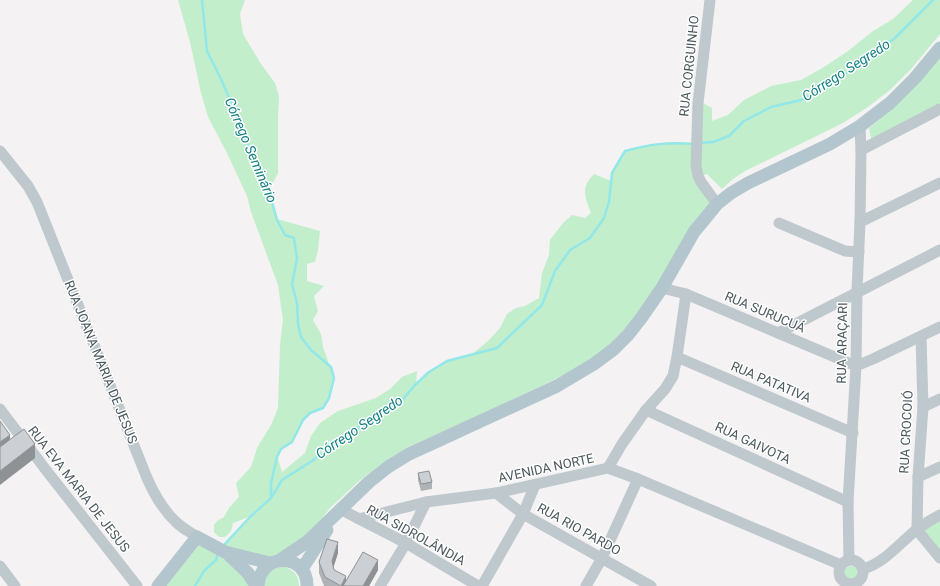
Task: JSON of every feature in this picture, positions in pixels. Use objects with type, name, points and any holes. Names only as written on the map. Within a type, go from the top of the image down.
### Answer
[{"type":"main road","points":[[257,586],[258,578],[263,569],[308,542],[369,482],[388,467],[409,454],[556,386],[594,364],[614,349],[628,335],[662,288],[694,232],[717,204],[731,193],[748,183],[830,144],[860,126],[890,103],[915,78],[940,48]]},
{"type":"main road","points":[[309,585],[302,569],[339,511]]},
{"type":"main road","points":[[158,586],[197,537]]},
{"type":"main road","name":"RUA JOANA MARIA DE JESUS","points":[[197,537],[220,549],[241,565],[257,586]]},
{"type":"main road","name":"RUA JOANA MARIA DE JESUS","points":[[220,549],[275,561],[288,561],[296,564],[302,569]]},
{"type":"street","name":"RUA CORGUINHO","points":[[710,0],[698,103],[695,152],[698,176],[710,196],[717,204]]},
{"type":"street","points":[[861,150],[940,109]]},
{"type":"street","name":"RUA ARAÇARI","points":[[845,563],[856,366],[860,222],[860,126]]},
{"type":"street","name":"RUA JOANA MARIA DE JESUS","points":[[0,150],[28,186],[37,202],[154,494],[164,509],[177,523],[197,537]]},
{"type":"street","points":[[860,222],[940,183]]},
{"type":"street","points":[[779,223],[845,251],[859,252]]},
{"type":"street","points":[[778,333],[857,291],[940,250]]},
{"type":"street","name":"RUA SURUCUÁ","points":[[662,288],[686,294],[856,366]]},
{"type":"street","points":[[608,468],[622,444],[646,410],[665,389],[673,376],[686,294]]},
{"type":"street","points":[[856,366],[940,327]]},
{"type":"street","name":"RUA CROCOIÓ","points":[[917,530],[918,477],[923,407],[921,336]]},
{"type":"street","name":"RUA PATATIVA","points":[[677,358],[853,433]]},
{"type":"street","points":[[923,407],[940,399]]},
{"type":"street","name":"RUA EVA MARIA DE JESUS","points":[[0,409],[137,586]]},
{"type":"street","name":"RUA GAIVOTA","points":[[646,410],[848,502]]},
{"type":"street","points":[[918,477],[940,467]]},
{"type":"street","name":"AVENIDA NORTE","points":[[360,519],[426,502],[496,494],[608,468],[845,563]]},
{"type":"street","points":[[586,586],[602,558],[638,479]]},
{"type":"street","points":[[482,586],[523,514],[535,485]]},
{"type":"street","name":"RUA RIO PARDO","points":[[496,494],[523,514],[651,586]]},
{"type":"street","points":[[380,586],[406,543],[426,502]]},
{"type":"street","name":"RUA SIDROLÂNDIA","points":[[339,511],[360,519],[406,543],[478,586]]},
{"type":"street","points":[[863,569],[870,567],[883,559],[917,530],[940,515]]},
{"type":"street","points":[[917,530],[940,558]]},
{"type":"street","points":[[855,561],[860,564],[863,569],[863,576],[859,581],[853,584],[838,583],[839,570],[845,563],[855,561]]},
{"type":"street","points":[[0,566],[15,586]]},
{"type":"green space","points":[[178,0],[245,0],[240,14],[243,34],[261,64],[275,83],[279,96],[278,173],[269,191],[277,219],[320,231],[315,262],[307,264],[307,281],[324,286],[314,296],[318,311],[313,320],[321,334],[323,347],[334,378],[329,398],[323,408],[310,413],[303,420],[292,442],[281,449],[277,456],[282,472],[305,453],[311,436],[320,423],[338,411],[376,398],[390,389],[402,377],[417,371],[416,385],[429,372],[447,361],[471,355],[488,341],[500,328],[507,314],[516,308],[525,306],[539,298],[542,273],[549,255],[550,240],[563,223],[572,215],[585,218],[591,213],[585,193],[587,184],[594,174],[611,181],[612,173],[625,151],[659,144],[694,143],[701,102],[712,108],[712,121],[728,115],[744,100],[771,86],[801,80],[824,67],[848,51],[873,31],[893,19],[913,0],[940,0],[940,34],[911,69],[890,90],[868,107],[843,123],[745,171],[722,189],[707,174],[698,177],[712,201],[641,310],[611,345],[574,370],[489,411],[408,447],[359,481],[330,508],[307,538],[271,557],[221,549],[249,517],[233,523],[231,531],[225,537],[219,537],[214,532],[214,525],[217,521],[224,517],[229,508],[239,497],[236,483],[251,467],[257,448],[271,425],[278,408],[280,345],[283,320],[278,285],[251,212],[247,196],[208,117]]},
{"type":"green space","points":[[940,55],[940,106],[872,143],[869,128],[891,110]]},
{"type":"green space","points":[[940,519],[940,552],[921,530]]},
{"type":"green space","points":[[201,543],[235,561],[253,586],[165,586]]},
{"type":"green space","points":[[282,566],[289,569],[296,575],[299,586],[262,586],[268,571]]},
{"type":"green space","points":[[848,566],[854,566],[858,570],[858,576],[854,580],[848,580],[844,576],[844,570]]},
{"type":"building","points":[[0,421],[10,435],[0,442]]},
{"type":"building","points":[[24,429],[35,444],[0,471],[0,447]]},
{"type":"building","points":[[429,471],[432,482],[421,484],[418,473]]},
{"type":"building","points":[[327,539],[338,542],[332,561],[334,570],[346,576],[341,586],[325,577],[319,562]]},
{"type":"building","points":[[363,552],[378,560],[363,586],[343,586]]},
{"type":"waterway","name":"Córrego Seminário","points":[[202,0],[207,51],[232,105],[241,134],[260,165],[277,220],[285,235],[294,238],[297,259],[292,284],[297,303],[298,324],[301,337],[311,350],[331,367],[334,378],[329,398],[323,408],[310,413],[303,420],[292,442],[281,449],[277,457],[271,483],[271,497]]},
{"type":"waterway","name":"Córrego Segredo","points":[[699,143],[713,142],[729,136],[744,121],[771,107],[801,100],[825,87],[894,39],[933,0]]},
{"type":"waterway","name":"Córrego Segredo","points":[[223,546],[250,517],[271,498],[282,480],[312,461],[377,414],[399,404],[415,385],[429,372],[447,361],[497,348],[542,305],[555,271],[570,250],[590,238],[604,218],[609,202],[612,173],[625,151],[659,144],[694,144]]},
{"type":"waterway","name":"Córrego Segredo","points":[[195,586],[204,571],[216,560],[218,553]]}]
